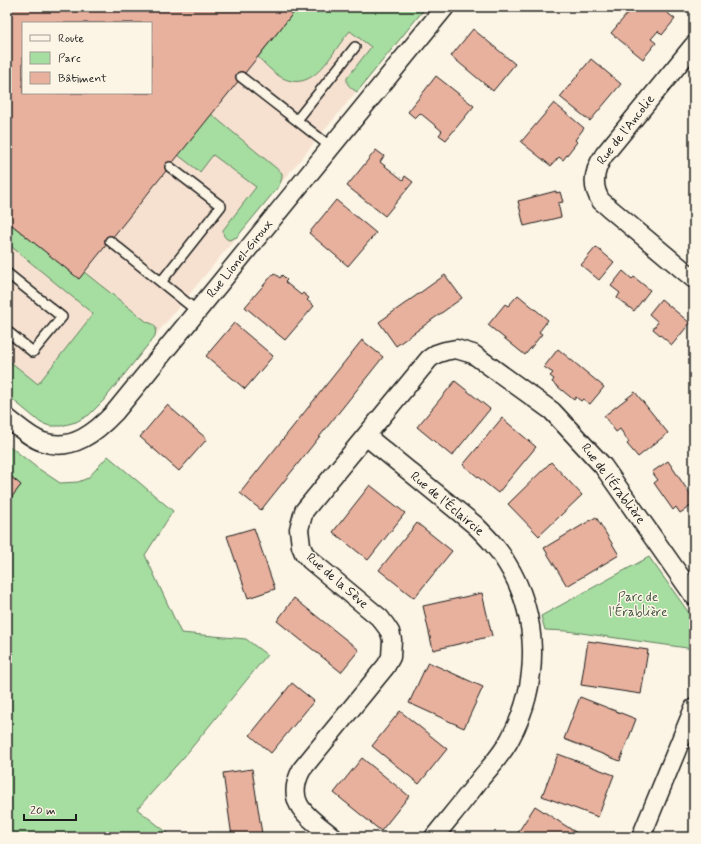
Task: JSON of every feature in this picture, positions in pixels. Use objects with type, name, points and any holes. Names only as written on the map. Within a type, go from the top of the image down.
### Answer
[{"type":"street","name":"Rue Lionel-Giroux","points":[[7,418],[42,442],[53,444],[66,444],[81,440],[96,430],[115,412],[445,7]]},
{"type":"street","name":"Rue de l'Ancolie","points":[[694,45],[604,155],[598,164],[595,180],[596,189],[601,201],[694,279]]},
{"type":"street","name":"Rue de la Sève","points":[[333,837],[302,812],[296,799],[295,791],[298,777],[302,769],[386,666],[390,657],[392,640],[390,632],[380,618],[310,560],[301,546],[299,530],[304,511],[429,359],[446,350],[456,349]]},
{"type":"street","name":"Rue de l'Érablière","points":[[456,349],[473,354],[562,421],[603,466],[694,596]]},
{"type":"street","name":"Rue de l'Éclaircie","points":[[366,436],[475,525],[487,537],[498,550],[521,590],[530,622],[532,637],[531,671],[526,701],[520,719],[510,740],[502,752],[434,837]]},
{"type":"street","points":[[641,837],[694,708]]},
{"type":"lane","points":[[297,120],[354,47]]},
{"type":"lane","points":[[241,78],[331,146]]},
{"type":"lane","points":[[161,282],[221,206],[170,167]]},
{"type":"lane","points":[[110,241],[197,311]]},
{"type":"lane","points":[[7,273],[62,317],[33,352],[7,331]]},
{"type":"shaded area","points":[[7,7],[426,7],[104,400],[89,415],[76,422],[61,426],[50,426],[41,423],[7,395]]},
{"type":"green space","points":[[298,7],[426,7],[357,92],[348,84],[347,78],[371,47],[350,31],[320,69],[312,77],[302,81],[291,81],[279,76],[258,57]]},
{"type":"green space","points":[[211,114],[282,173],[279,186],[237,237],[229,240],[224,236],[223,230],[256,187],[213,155],[200,172],[178,155]]},
{"type":"green space","points":[[7,221],[79,279],[84,272],[147,322],[153,324],[156,328],[155,336],[104,400],[89,415],[76,422],[61,426],[50,426],[41,423],[7,395],[7,379],[9,381],[11,379],[7,376],[7,359],[38,384],[93,314],[7,243]]},
{"type":"green space","points":[[7,444],[36,467],[60,483],[78,482],[88,478],[108,456],[173,511],[145,555],[181,633],[246,639],[267,655],[184,757],[137,809],[173,837],[7,837],[7,503],[21,485],[11,476],[7,480]]},
{"type":"green space","name":"Parc de l'Érablière","points":[[649,557],[694,620],[694,649],[567,631],[545,630],[541,616]]},
{"type":"building","points":[[7,7],[298,7],[79,279],[7,221]]},
{"type":"building","points":[[633,7],[660,7],[675,19],[662,35],[658,31],[651,39],[656,43],[643,59],[611,33]]},
{"type":"building","points":[[473,29],[515,64],[493,91],[451,56]]},
{"type":"building","points":[[591,59],[621,84],[590,121],[560,97]]},
{"type":"building","points":[[436,76],[474,106],[446,140],[439,135],[442,131],[420,113],[415,118],[408,112]]},
{"type":"building","points":[[554,103],[584,128],[575,140],[577,142],[563,160],[559,157],[551,166],[521,142]]},
{"type":"building","points":[[376,150],[384,156],[380,162],[403,180],[405,176],[413,182],[385,216],[347,186]]},
{"type":"building","points":[[556,191],[556,193],[560,192],[563,202],[558,203],[561,217],[524,226],[518,201]]},
{"type":"building","points":[[336,200],[376,233],[348,266],[309,233]]},
{"type":"building","points":[[596,247],[614,262],[599,280],[581,265]]},
{"type":"building","points":[[623,271],[632,279],[634,277],[650,290],[634,311],[617,298],[620,293],[611,286]]},
{"type":"building","points":[[274,273],[280,278],[282,275],[287,280],[285,282],[301,295],[303,293],[309,298],[307,300],[314,306],[285,340],[245,307]]},
{"type":"building","points":[[445,275],[462,298],[396,346],[379,322]]},
{"type":"building","points":[[518,295],[548,320],[539,332],[542,334],[525,355],[488,325],[505,304],[508,306]]},
{"type":"building","points":[[661,299],[690,323],[672,345],[653,329],[658,322],[649,314]]},
{"type":"building","points":[[234,323],[273,356],[245,389],[206,356]]},
{"type":"building","points":[[362,340],[383,357],[261,510],[240,493]]},
{"type":"building","points":[[558,349],[604,387],[590,404],[583,399],[581,401],[576,397],[574,400],[552,382],[554,379],[550,376],[553,373],[544,367]]},
{"type":"building","points":[[455,381],[490,409],[452,456],[417,427]]},
{"type":"building","points":[[635,392],[668,433],[638,457],[627,444],[629,442],[620,429],[616,432],[604,416]]},
{"type":"building","points":[[167,405],[207,439],[179,471],[140,437]]},
{"type":"building","points":[[502,418],[536,447],[498,493],[463,465]]},
{"type":"building","points":[[668,461],[694,500],[694,504],[680,513],[676,507],[673,510],[654,483],[658,480],[652,472]]},
{"type":"building","points":[[551,462],[582,495],[539,536],[508,504]]},
{"type":"building","points":[[10,476],[21,485],[7,503],[7,480]]},
{"type":"building","points":[[370,485],[405,513],[368,560],[333,532]]},
{"type":"building","points":[[596,517],[619,555],[567,586],[544,548]]},
{"type":"building","points":[[417,523],[452,551],[414,598],[379,570]]},
{"type":"building","points":[[254,528],[275,589],[248,598],[227,536]]},
{"type":"building","points":[[482,593],[492,636],[433,650],[423,606]]},
{"type":"building","points":[[294,598],[359,650],[341,672],[277,621]]},
{"type":"building","points":[[588,641],[648,650],[641,694],[581,685]]},
{"type":"building","points":[[428,662],[483,687],[464,728],[409,703]]},
{"type":"building","points":[[292,683],[314,701],[271,753],[250,735]]},
{"type":"building","points":[[580,697],[636,719],[620,761],[564,739]]},
{"type":"building","points":[[400,711],[447,749],[419,784],[372,746]]},
{"type":"building","points":[[558,754],[614,775],[598,817],[542,796]]},
{"type":"building","points":[[362,758],[409,796],[381,831],[334,793]]},
{"type":"building","points":[[252,769],[262,834],[232,837],[223,773]]},
{"type":"building","points":[[535,806],[583,837],[515,837]]}]
